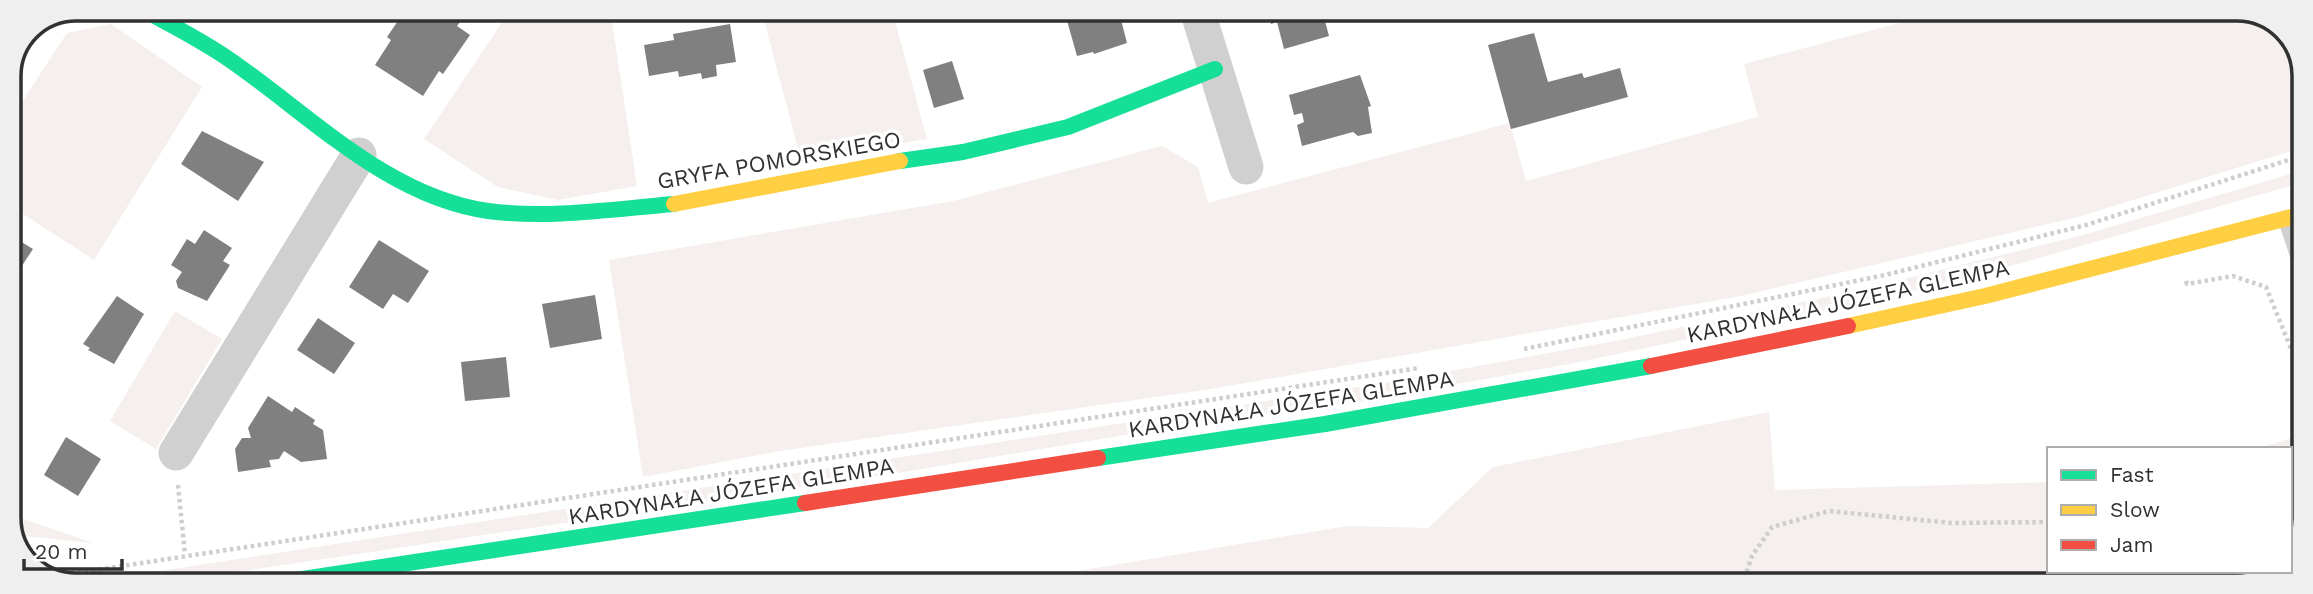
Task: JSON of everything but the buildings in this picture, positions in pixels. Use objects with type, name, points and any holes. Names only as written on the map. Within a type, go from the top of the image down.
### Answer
[{"type":"main road","name":"GRYFA POMORSKIEGO","points":[[164,21],[228,58],[359,155],[418,192],[488,211],[547,214],[686,203],[864,166],[963,152],[1068,127],[1215,69]]},
{"type":"main road","name":"KARDYNAŁA JÓZEFA GLEMPA","points":[[342,573],[1325,424],[1718,354],[1985,296],[2292,218]]},
{"type":"street","points":[[1200,21],[1245,167]]},
{"type":"street","points":[[176,453],[359,155]]},
{"type":"path","points":[[1519,350],[1885,275],[2086,225],[2292,159]]},
{"type":"path","points":[[2166,199],[2187,284],[2233,276],[2266,287],[2292,351]]},
{"type":"path","points":[[75,573],[1429,366]]},
{"type":"path","points":[[176,453],[185,555]]},
{"type":"path","points":[[1746,573],[1752,556],[1772,527],[1829,511],[1952,523],[2047,522]]},
{"type":"shaded area","points":[[503,21],[612,21],[637,186],[558,200],[498,187],[424,139]]},
{"type":"shaded area","points":[[764,21],[895,21],[927,139],[801,160]]},
{"type":"shaded area","points":[[1907,21],[2248,22],[2270,32],[2288,55],[2292,73],[2292,151],[2078,217],[1741,296],[1211,389],[780,451],[643,477],[609,260],[953,201],[1162,146],[1198,167],[1208,203],[1510,123],[1526,181],[1758,117],[1744,64]]},
{"type":"shaded area","points":[[111,24],[202,87],[94,260],[21,213],[21,104],[67,33]]},
{"type":"shaded area","points":[[2292,174],[2292,185],[2025,262],[1888,297],[1570,364],[1349,403],[1178,426],[910,471],[351,555],[228,573],[147,573],[1391,382],[1620,340],[1859,290],[2083,235]]},
{"type":"shaded area","points":[[175,311],[222,339],[156,449],[110,421]]},
{"type":"shaded area","points":[[1769,412],[1775,490],[2047,482],[2047,573],[1065,573],[1347,526],[1428,528],[1493,467]]},
{"type":"shaded area","points":[[2292,438],[2292,447],[2263,447]]},
{"type":"shaded area","points":[[21,518],[93,543],[24,536]]},
{"type":"traffic: fast","points":[[164,21],[230,60],[384,172],[451,203],[488,211],[534,214],[674,204]]},
{"type":"traffic: fast","points":[[900,161],[963,152],[1068,127],[1215,69]]},
{"type":"traffic: fast","points":[[1098,458],[1325,424],[1651,366]]},
{"type":"traffic: fast","points":[[342,573],[805,503]]},
{"type":"traffic: slow","points":[[674,204],[900,161]]},
{"type":"traffic: slow","points":[[1848,326],[1985,296],[2292,217]]},
{"type":"traffic: jam","points":[[1651,366],[1848,326]]},
{"type":"traffic: jam","points":[[805,503],[1098,458]]}]
